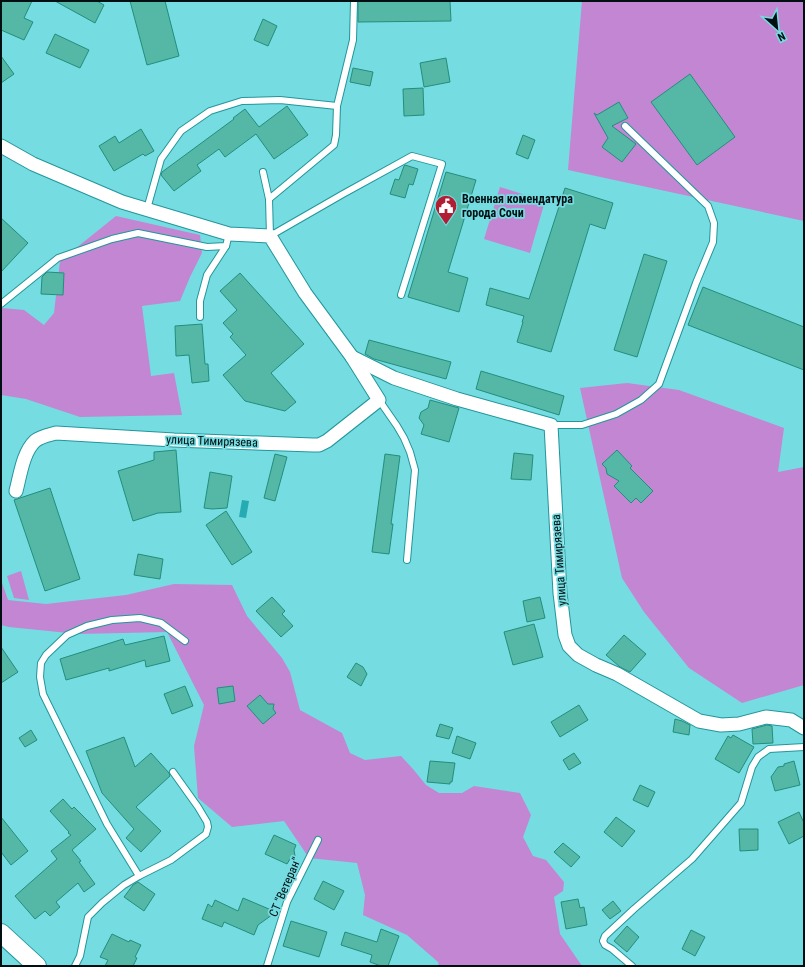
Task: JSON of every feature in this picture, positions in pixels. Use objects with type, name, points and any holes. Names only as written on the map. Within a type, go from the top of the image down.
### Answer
[{"type":"street","points":[[1,146],[33,164],[122,202],[148,209],[228,240],[270,236],[305,293],[352,357],[379,400]]},
{"type":"street","points":[[352,357],[394,378],[457,399],[551,425]]},
{"type":"street","name":"улица Тимирязева","points":[[16,491],[27,452],[35,441],[42,437],[56,433],[174,440],[319,445],[327,441],[379,400]]},
{"type":"street","name":"улица Тимирязева","points":[[551,425],[560,593],[565,635],[570,646],[578,655],[608,671],[617,674],[698,720],[721,725],[739,724],[766,717],[791,720],[804,728]]},
{"type":"street","points":[[1,933],[37,966]]},
{"type":"lane","points":[[269,199],[334,145],[336,135],[337,106],[353,40],[354,1]]},
{"type":"lane","points":[[148,209],[161,159],[181,131],[210,111],[242,101],[280,100],[337,106]]},
{"type":"lane","points":[[551,425],[582,425],[616,414],[641,400],[659,384],[713,242],[714,223],[708,206],[625,126]]},
{"type":"lane","points":[[263,172],[269,199],[270,236],[412,156],[442,164],[401,295]]},
{"type":"lane","points":[[1,304],[58,258],[112,239],[138,233],[207,247],[228,240]]},
{"type":"lane","points":[[200,317],[200,301],[207,275],[228,240]]},
{"type":"lane","points":[[379,400],[404,438],[415,470],[407,560]]},
{"type":"lane","points":[[139,876],[107,824],[43,694],[40,677],[40,663],[46,655],[67,635],[87,626],[112,620],[140,618],[161,623],[185,641]]},
{"type":"lane","points":[[632,966],[605,945],[603,941],[605,936],[692,859],[742,803],[752,767],[758,757],[769,749],[804,748]]},
{"type":"lane","points":[[75,966],[80,956],[88,917],[102,903],[124,886],[139,876],[171,860],[206,834],[208,827],[207,822],[173,772]]},
{"type":"lane","name":"СТ \"Ветеран\"","points":[[267,966],[288,902],[318,840]]},
{"type":"shaded area","points":[[582,1],[804,1],[804,221],[568,170]]},
{"type":"shaded area","points":[[500,187],[545,201],[530,253],[484,239]]},
{"type":"shaded area","points":[[116,216],[200,235],[202,253],[180,301],[142,306],[151,376],[174,373],[182,415],[80,417],[26,399],[1,395],[1,309],[24,310],[44,325],[54,313],[60,261]]},
{"type":"shaded area","points":[[627,383],[679,390],[784,428],[778,472],[804,467],[804,685],[742,703],[689,668],[644,612],[622,578],[580,388]]},
{"type":"shaded area","points":[[21,571],[29,600],[14,598],[7,576]]},
{"type":"shaded area","points":[[1,580],[8,600],[46,604],[126,595],[174,584],[232,585],[247,616],[282,658],[290,672],[300,710],[342,733],[350,753],[365,760],[401,756],[426,785],[439,793],[462,793],[474,786],[520,793],[531,815],[523,837],[533,856],[546,860],[564,882],[563,891],[554,897],[560,934],[582,966],[439,966],[438,962],[407,935],[363,915],[365,895],[357,863],[309,858],[284,821],[232,827],[198,798],[194,746],[204,705],[167,632],[78,634],[1,625]]},
{"type":"water","points":[[242,500],[249,501],[246,518],[239,517]]},
{"type":"building","points":[[1,1],[32,1],[24,18],[33,22],[24,40],[1,30]]},
{"type":"building","points":[[55,1],[97,1],[104,5],[95,23]]},
{"type":"building","points":[[130,1],[165,1],[179,56],[147,65]]},
{"type":"building","points":[[358,1],[450,1],[451,21],[358,22]]},
{"type":"building","points":[[263,19],[277,26],[268,46],[254,40]]},
{"type":"building","points":[[55,34],[89,50],[80,68],[46,53]]},
{"type":"building","points":[[1,56],[14,74],[1,83]]},
{"type":"building","points":[[446,58],[450,82],[424,87],[420,63]]},
{"type":"building","points":[[353,68],[373,72],[370,86],[350,82]]},
{"type":"building","points":[[690,74],[735,137],[697,165],[651,102]]},
{"type":"building","points":[[423,88],[424,115],[404,116],[403,89]]},
{"type":"building","points":[[619,102],[628,118],[612,126],[636,144],[622,162],[602,147],[608,138],[594,113],[597,115]]},
{"type":"building","points":[[287,106],[308,135],[274,159],[256,134],[225,157],[219,149],[197,165],[201,171],[174,191],[161,175],[162,172],[234,119],[233,118],[245,109],[259,127]]},
{"type":"building","points":[[141,129],[154,151],[145,156],[143,154],[114,171],[99,146],[115,136],[119,143]]},
{"type":"building","points":[[523,135],[535,140],[528,159],[516,154]]},
{"type":"building","points":[[405,165],[418,169],[413,185],[409,184],[405,198],[390,194],[395,179],[399,180]]},
{"type":"building","name":"Военная комендатура города Сочи","points":[[446,172],[476,180],[448,272],[468,278],[459,312],[408,297]]},
{"type":"building","points":[[565,188],[613,203],[605,229],[590,224],[551,352],[517,342],[524,316],[486,305],[490,288],[529,299]]},
{"type":"building","points":[[1,218],[28,243],[1,272]]},
{"type":"building","points":[[644,254],[667,261],[637,357],[614,350]]},
{"type":"building","points":[[47,272],[64,273],[63,295],[41,294],[42,277]]},
{"type":"building","points":[[240,273],[304,344],[271,373],[296,402],[285,411],[245,401],[223,375],[246,355],[230,337],[233,334],[223,323],[237,310],[220,291]]},
{"type":"building","points":[[703,287],[804,327],[804,370],[688,325]]},
{"type":"building","points":[[202,324],[205,364],[208,364],[209,381],[192,383],[189,355],[176,356],[175,326]]},
{"type":"building","points":[[369,340],[451,362],[446,379],[374,359],[365,354]]},
{"type":"building","points":[[481,371],[564,396],[559,415],[476,389]]},
{"type":"building","points":[[430,400],[459,408],[449,442],[421,434],[424,425],[419,418],[421,412],[428,408]]},
{"type":"building","points":[[176,450],[181,512],[158,513],[133,521],[118,471],[154,460],[154,452]]},
{"type":"building","points":[[617,450],[632,466],[630,468],[653,491],[641,503],[636,498],[631,503],[614,486],[619,481],[607,474],[606,468],[602,464]]},
{"type":"building","points":[[514,453],[533,455],[531,480],[511,479]]},
{"type":"building","points":[[275,454],[287,457],[275,501],[264,498]]},
{"type":"building","points":[[385,454],[400,456],[391,524],[393,524],[389,554],[372,552]]},
{"type":"building","points":[[210,472],[232,476],[227,508],[204,508]]},
{"type":"building","points":[[50,488],[80,579],[45,591],[14,500]]},
{"type":"building","points":[[226,511],[252,552],[232,565],[206,525]]},
{"type":"building","points":[[138,554],[163,559],[160,579],[134,575]]},
{"type":"building","points":[[272,597],[285,611],[282,614],[293,626],[281,637],[256,611]]},
{"type":"building","points":[[540,597],[545,618],[527,622],[523,601]]},
{"type":"building","points":[[534,624],[543,657],[513,665],[504,632]]},
{"type":"building","points":[[624,635],[646,654],[630,672],[620,667],[606,655]]},
{"type":"building","points":[[164,636],[170,661],[146,667],[145,660],[109,671],[109,668],[66,680],[60,659],[123,639],[125,645]]},
{"type":"building","points":[[1,647],[18,672],[1,683]]},
{"type":"building","points":[[356,663],[363,667],[367,674],[361,686],[347,677]]},
{"type":"building","points":[[185,686],[193,706],[172,714],[164,694]]},
{"type":"building","points":[[233,686],[235,701],[219,704],[217,688]]},
{"type":"building","points":[[260,695],[268,704],[274,704],[273,709],[276,713],[263,724],[247,706]]},
{"type":"building","points":[[579,705],[588,720],[560,737],[551,722]]},
{"type":"building","points":[[675,719],[690,725],[689,735],[673,732]]},
{"type":"building","points":[[440,724],[453,728],[449,739],[436,736]]},
{"type":"building","points":[[767,725],[772,726],[773,743],[753,744],[752,729]]},
{"type":"building","points":[[31,730],[37,740],[25,747],[19,738]]},
{"type":"building","points":[[733,735],[754,747],[739,773],[715,759],[728,736],[731,738]]},
{"type":"building","points":[[457,736],[476,743],[470,759],[452,753]]},
{"type":"building","points":[[124,737],[135,767],[151,753],[170,776],[136,807],[161,831],[141,852],[126,838],[134,829],[102,793],[86,751]]},
{"type":"building","points":[[574,753],[581,763],[569,770],[563,760]]},
{"type":"building","points":[[430,761],[455,763],[452,782],[450,782],[450,784],[427,782]]},
{"type":"building","points":[[794,761],[800,785],[775,791],[771,777],[778,767]]},
{"type":"building","points":[[640,785],[655,792],[648,807],[633,800]]},
{"type":"building","points":[[63,799],[72,809],[74,807],[96,829],[72,850],[81,861],[79,862],[95,884],[84,892],[78,883],[56,902],[60,907],[50,916],[45,911],[35,919],[15,896],[57,859],[51,851],[71,835],[50,811]]},
{"type":"building","points":[[799,812],[804,823],[804,836],[789,844],[778,822]]},
{"type":"building","points":[[1,817],[28,851],[11,865],[1,852]]},
{"type":"building","points":[[616,817],[635,831],[622,847],[604,832]]},
{"type":"building","points":[[739,829],[758,829],[758,850],[740,851]]},
{"type":"building","points":[[274,835],[296,845],[294,850],[295,856],[290,859],[287,864],[265,854]]},
{"type":"building","points":[[563,843],[580,857],[571,867],[554,852]]},
{"type":"building","points":[[323,881],[344,891],[334,910],[314,899]]},
{"type":"building","points":[[138,882],[155,894],[144,911],[124,897],[133,885]]},
{"type":"building","points":[[243,898],[276,912],[258,925],[254,935],[224,922],[222,927],[202,919],[208,904],[212,907],[215,900],[238,911]]},
{"type":"building","points":[[578,899],[580,908],[584,907],[587,925],[566,929],[561,902]]},
{"type":"building","points":[[613,901],[621,911],[610,919],[602,910]]},
{"type":"building","points":[[291,921],[327,932],[319,957],[283,946]]},
{"type":"building","points":[[627,926],[639,937],[627,952],[614,941]]},
{"type":"building","points":[[381,929],[399,936],[388,966],[381,966],[370,962],[372,955],[341,945],[345,932],[377,942]]},
{"type":"building","points":[[691,930],[705,937],[695,956],[682,949]]},
{"type":"building","points":[[112,934],[129,942],[130,940],[141,945],[135,957],[137,958],[133,966],[105,966],[108,960],[100,957]]},
{"type":"place","name":"Военная комендатура города Сочи","points":[[446,226]]}]
